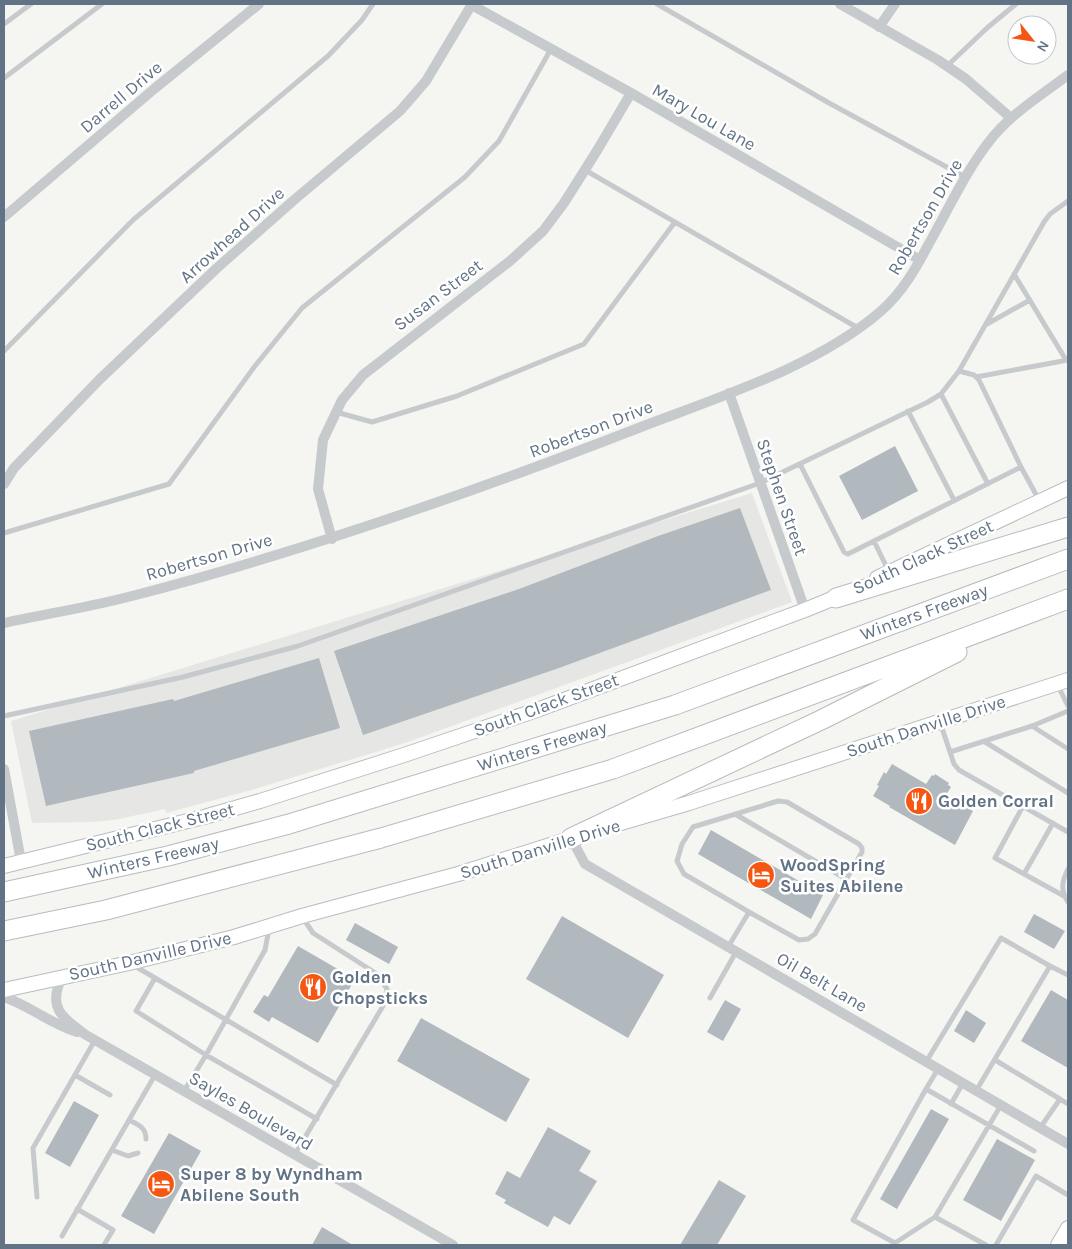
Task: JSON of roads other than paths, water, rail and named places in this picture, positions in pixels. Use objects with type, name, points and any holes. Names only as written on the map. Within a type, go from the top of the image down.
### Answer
[{"type":"highway","points":[[836,598],[1068,527]]},
{"type":"highway","name":"Winters Freeway","points":[[4,892],[168,856],[289,824],[675,705],[1068,558]]},
{"type":"highway","name":"Winters Freeway","points":[[4,931],[106,910],[381,838],[613,769],[1068,599]]},
{"type":"highway","points":[[571,838],[822,720],[1042,609]]},
{"type":"main road","name":"South Clack Street","points":[[4,866],[260,801],[404,756],[537,710],[836,598],[1068,488]]},
{"type":"main road","name":"South Danville Drive","points":[[4,990],[129,963],[234,937],[302,916],[458,874],[689,803],[1062,682]]},
{"type":"main road","points":[[1058,1245],[1068,1228]]},
{"type":"street","name":"Darrell Drive","points":[[4,217],[154,89],[259,4]]},
{"type":"street","name":"Mary Lou Lane","points":[[471,4],[920,260]]},
{"type":"street","name":"Arrowhead Drive","points":[[4,484],[14,468],[100,380],[217,268],[400,111],[426,81],[471,4]]},
{"type":"street","points":[[840,4],[947,66],[966,79],[1011,118]]},
{"type":"street","points":[[879,27],[895,4]]},
{"type":"street","name":"Robertson Drive","points":[[4,623],[130,597],[332,539],[528,471],[729,393],[803,362],[843,339],[880,312],[901,292],[988,142],[1011,118],[1068,75]]},
{"type":"street","name":"Susan Street","points":[[332,539],[318,489],[323,440],[342,400],[363,375],[510,261],[543,231],[585,170],[630,93]]},
{"type":"street","name":"Stephen Street","points":[[729,393],[805,610]]},
{"type":"street","points":[[4,770],[21,861]]},
{"type":"street","name":"Oil Belt Lane","points":[[571,838],[585,864],[1068,1144]]},
{"type":"street","name":"Sayles Boulevard","points":[[62,977],[56,990],[57,1007],[63,1016],[90,1037],[453,1245]]},
{"type":"street","name":"Sayles Boulevard","points":[[4,997],[62,1027],[90,1037]]},
{"type":"lane","points":[[4,24],[30,4]]},
{"type":"lane","points":[[4,78],[102,4]]},
{"type":"lane","points":[[4,351],[133,220],[328,56],[362,20],[373,4]]},
{"type":"lane","points":[[658,4],[829,103],[966,177]]},
{"type":"lane","points":[[947,66],[986,28],[1016,4]]},
{"type":"lane","points":[[4,534],[169,484],[255,366],[302,308],[465,177],[499,141],[551,49]]},
{"type":"lane","points":[[585,170],[858,328]]},
{"type":"lane","points":[[4,716],[182,677],[298,646],[760,483],[800,464],[941,394],[959,371],[1050,214],[1068,201]]},
{"type":"lane","points":[[336,412],[372,422],[457,396],[584,344],[675,222]]},
{"type":"lane","points":[[959,371],[976,377],[1067,360],[1014,274]]},
{"type":"lane","points":[[986,324],[1030,300]]},
{"type":"lane","points":[[976,377],[1040,502]]},
{"type":"lane","points":[[941,394],[988,484]]},
{"type":"lane","points":[[908,411],[954,500]]},
{"type":"lane","points":[[800,464],[844,552],[848,554],[1021,467]]},
{"type":"lane","points":[[874,541],[889,573]]},
{"type":"lane","points":[[1062,682],[1068,706]]},
{"type":"lane","points":[[950,752],[1032,726],[1068,711]]},
{"type":"lane","points":[[940,722],[954,764],[959,770],[1068,832]]},
{"type":"lane","points":[[1032,726],[1068,749]]},
{"type":"lane","points":[[985,742],[1068,793]]},
{"type":"lane","points":[[778,801],[787,802],[859,844],[862,852],[846,879],[815,934],[808,940],[799,940],[684,874],[677,861],[682,844],[693,826],[778,801]]},
{"type":"lane","points":[[1023,806],[995,858],[1064,896]]},
{"type":"lane","points":[[735,814],[846,879]]},
{"type":"lane","points":[[1024,874],[1052,822]]},
{"type":"lane","points":[[1068,869],[1062,882],[1064,896],[1068,902]]},
{"type":"lane","points":[[710,998],[749,912]]},
{"type":"lane","points":[[295,1155],[383,1006],[387,990],[377,974],[313,933],[302,916]]},
{"type":"lane","points":[[184,1091],[265,950],[269,926]]},
{"type":"lane","points":[[926,1062],[1001,938],[1068,976]]},
{"type":"lane","points":[[129,963],[337,1085]]},
{"type":"lane","points":[[976,1090],[1050,966]]},
{"type":"lane","points":[[155,978],[136,1011],[206,1055],[317,1119]]},
{"type":"lane","points":[[37,1198],[33,1148],[75,1075],[90,1037]]},
{"type":"lane","points":[[995,1060],[1068,1104]]},
{"type":"lane","points":[[938,1068],[854,1220],[896,1244],[935,1217],[1001,1104]]},
{"type":"lane","points":[[62,1236],[155,1074]]},
{"type":"lane","points":[[75,1075],[110,1095]]},
{"type":"lane","points":[[951,1104],[963,1083]]},
{"type":"lane","points":[[926,1089],[1034,1151]]},
{"type":"lane","points":[[1040,1128],[1060,1099]]},
{"type":"lane","points":[[129,1120],[142,1127],[146,1133],[146,1138]]},
{"type":"lane","points":[[112,1150],[128,1156],[138,1153]]},
{"type":"lane","points":[[996,1245],[1036,1176],[1068,1195]]},
{"type":"lane","points":[[77,1209],[113,1230],[104,1245]]},
{"type":"lane","points":[[935,1217],[986,1245]]},
{"type":"place","name":"Golden Corral","points":[[919,801]]},
{"type":"place","name":"WoodSpring Suites Abilene","points":[[761,875]]},
{"type":"place","name":"Golden Chopsticks","points":[[313,987]]},
{"type":"place","name":"Super 8 by Wyndham Abilene South","points":[[161,1184]]}]
